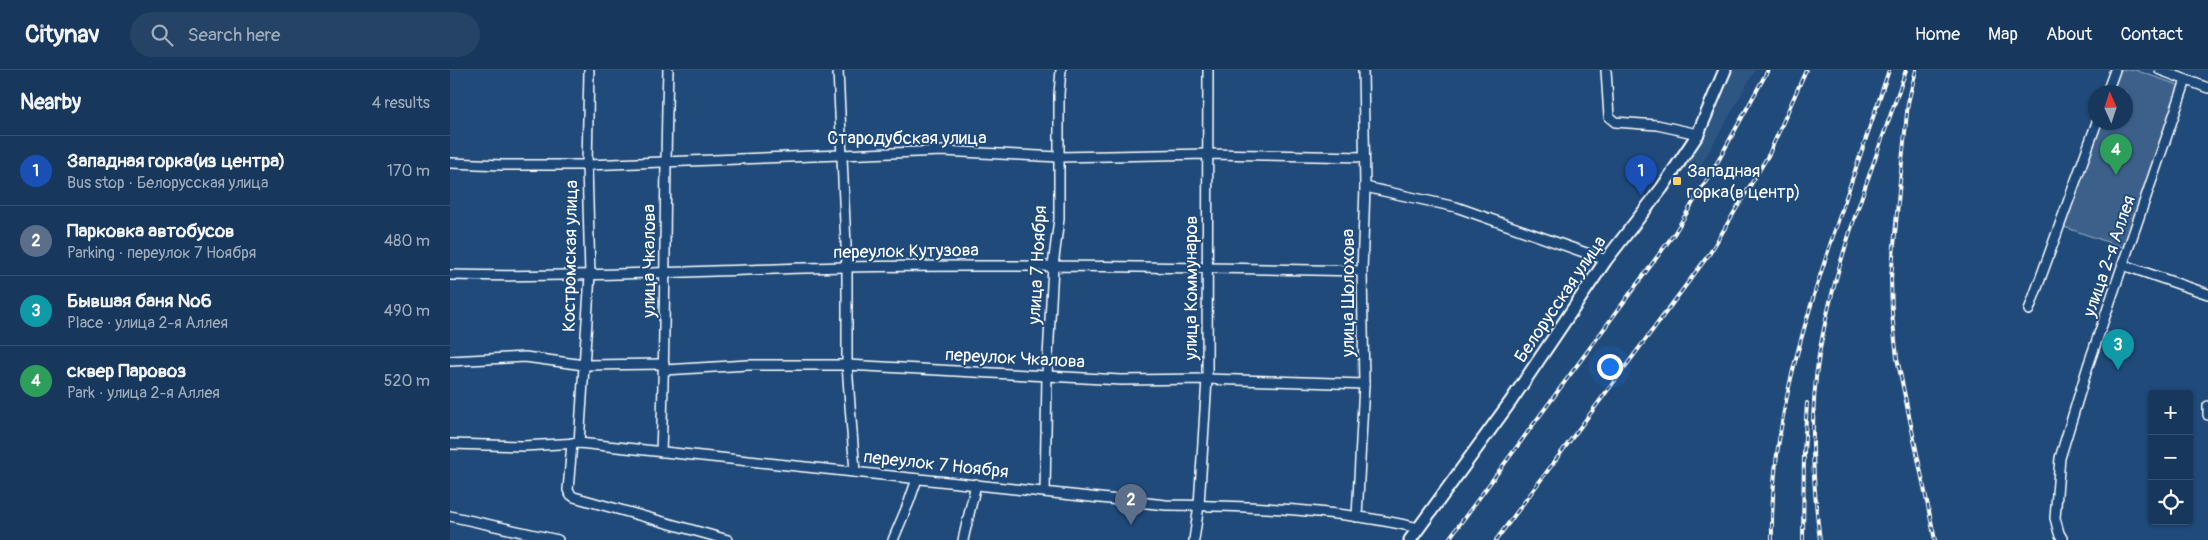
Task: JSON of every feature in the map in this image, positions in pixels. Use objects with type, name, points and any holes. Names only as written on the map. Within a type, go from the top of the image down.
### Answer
[{"type":"main road","name":"Белорусская улица","points":[[1410,540],[1511,401],[1606,260],[1662,188],[1698,134],[1725,70]]},
{"type":"street","name":"Костромская улица","points":[[589,70],[587,164],[590,275],[584,365],[576,443],[568,490],[570,494],[728,540]]},
{"type":"street","name":"улица Чкалова","points":[[661,452],[666,271],[665,161],[668,70]]},
{"type":"street","points":[[838,70],[847,267],[847,365],[855,472]]},
{"type":"street","name":"улица 7 Ноября","points":[[1045,492],[1047,375],[1053,266],[1059,219],[1061,70]]},
{"type":"street","name":"улица Коммунаров","points":[[1194,540],[1199,505],[1207,380],[1208,70]]},
{"type":"street","name":"улица Шолохова","points":[[1357,517],[1364,384],[1362,271],[1365,186],[1363,70]]},
{"type":"street","points":[[1606,70],[1609,117],[1615,122],[1657,125],[1698,134]]},
{"type":"street","points":[[2110,85],[2115,70]]},
{"type":"street","points":[[2160,70],[2208,88]]},
{"type":"street","name":"улица 2-я Аллея","points":[[2063,540],[2055,518],[2060,458],[2082,386],[2186,80]]},
{"type":"street","points":[[2029,310],[2094,130]]},
{"type":"street","name":"Стародубская улица","points":[[450,163],[504,165],[587,164],[943,152],[1059,157],[1208,154],[1364,157]]},
{"type":"street","points":[[1365,186],[1456,207],[1606,260]]},
{"type":"street","points":[[2123,265],[2208,294]]},
{"type":"street","name":"переулок Кутузова","points":[[450,276],[590,275],[666,271],[847,267],[1208,267],[1362,271]]},
{"type":"street","name":"переулок Чкалова","points":[[450,361],[525,357],[584,365],[664,367],[847,365],[1121,380],[1364,384]]},
{"type":"street","points":[[2208,406],[2208,415]]},
{"type":"street","name":"переулок 7 Ноября","points":[[450,444],[523,446],[576,443],[1166,505],[1229,505],[1357,517],[1419,528]]},
{"type":"street","points":[[893,540],[909,502],[916,479]]},
{"type":"street","points":[[963,540],[976,484]]},
{"type":"street","points":[[450,516],[558,540]]},
{"type":"shaded area","points":[[1733,70],[1755,70],[1694,178],[1683,167]]},
{"type":"shaded area","points":[[2118,70],[2135,70],[2181,86],[2125,248],[2064,227],[2098,130],[2133,130],[2133,85],[2113,85]]},
{"type":"railway","points":[[1448,540],[1674,234],[1717,163],[1768,70]]},
{"type":"railway","points":[[1496,540],[1710,253],[1769,154],[1806,70]]},
{"type":"railway","points":[[1772,540],[1776,462],[1789,385],[1809,310],[1889,70]]},
{"type":"railway","points":[[1820,540],[1813,448],[1814,401],[1819,355],[1826,319],[1845,247],[1906,70]]},
{"type":"railway","points":[[1916,70],[1908,103],[1899,191],[1891,278],[1892,314],[1897,358],[1935,540]]},
{"type":"railway","points":[[1803,540],[1804,452],[1807,403]]},
{"type":"place","name":"сквер Паровоз","points":[[2116,175]]},
{"type":"place","name":"Западная горка(в центр)","points":[[1677,181]]},
{"type":"place","name":"Западная горка(из центра)","points":[[1641,196]]},
{"type":"place","name":"Бывшая баня №6","points":[[2118,370]]},
{"type":"place","name":"Парковка автобусов","points":[[1131,525]]}]
